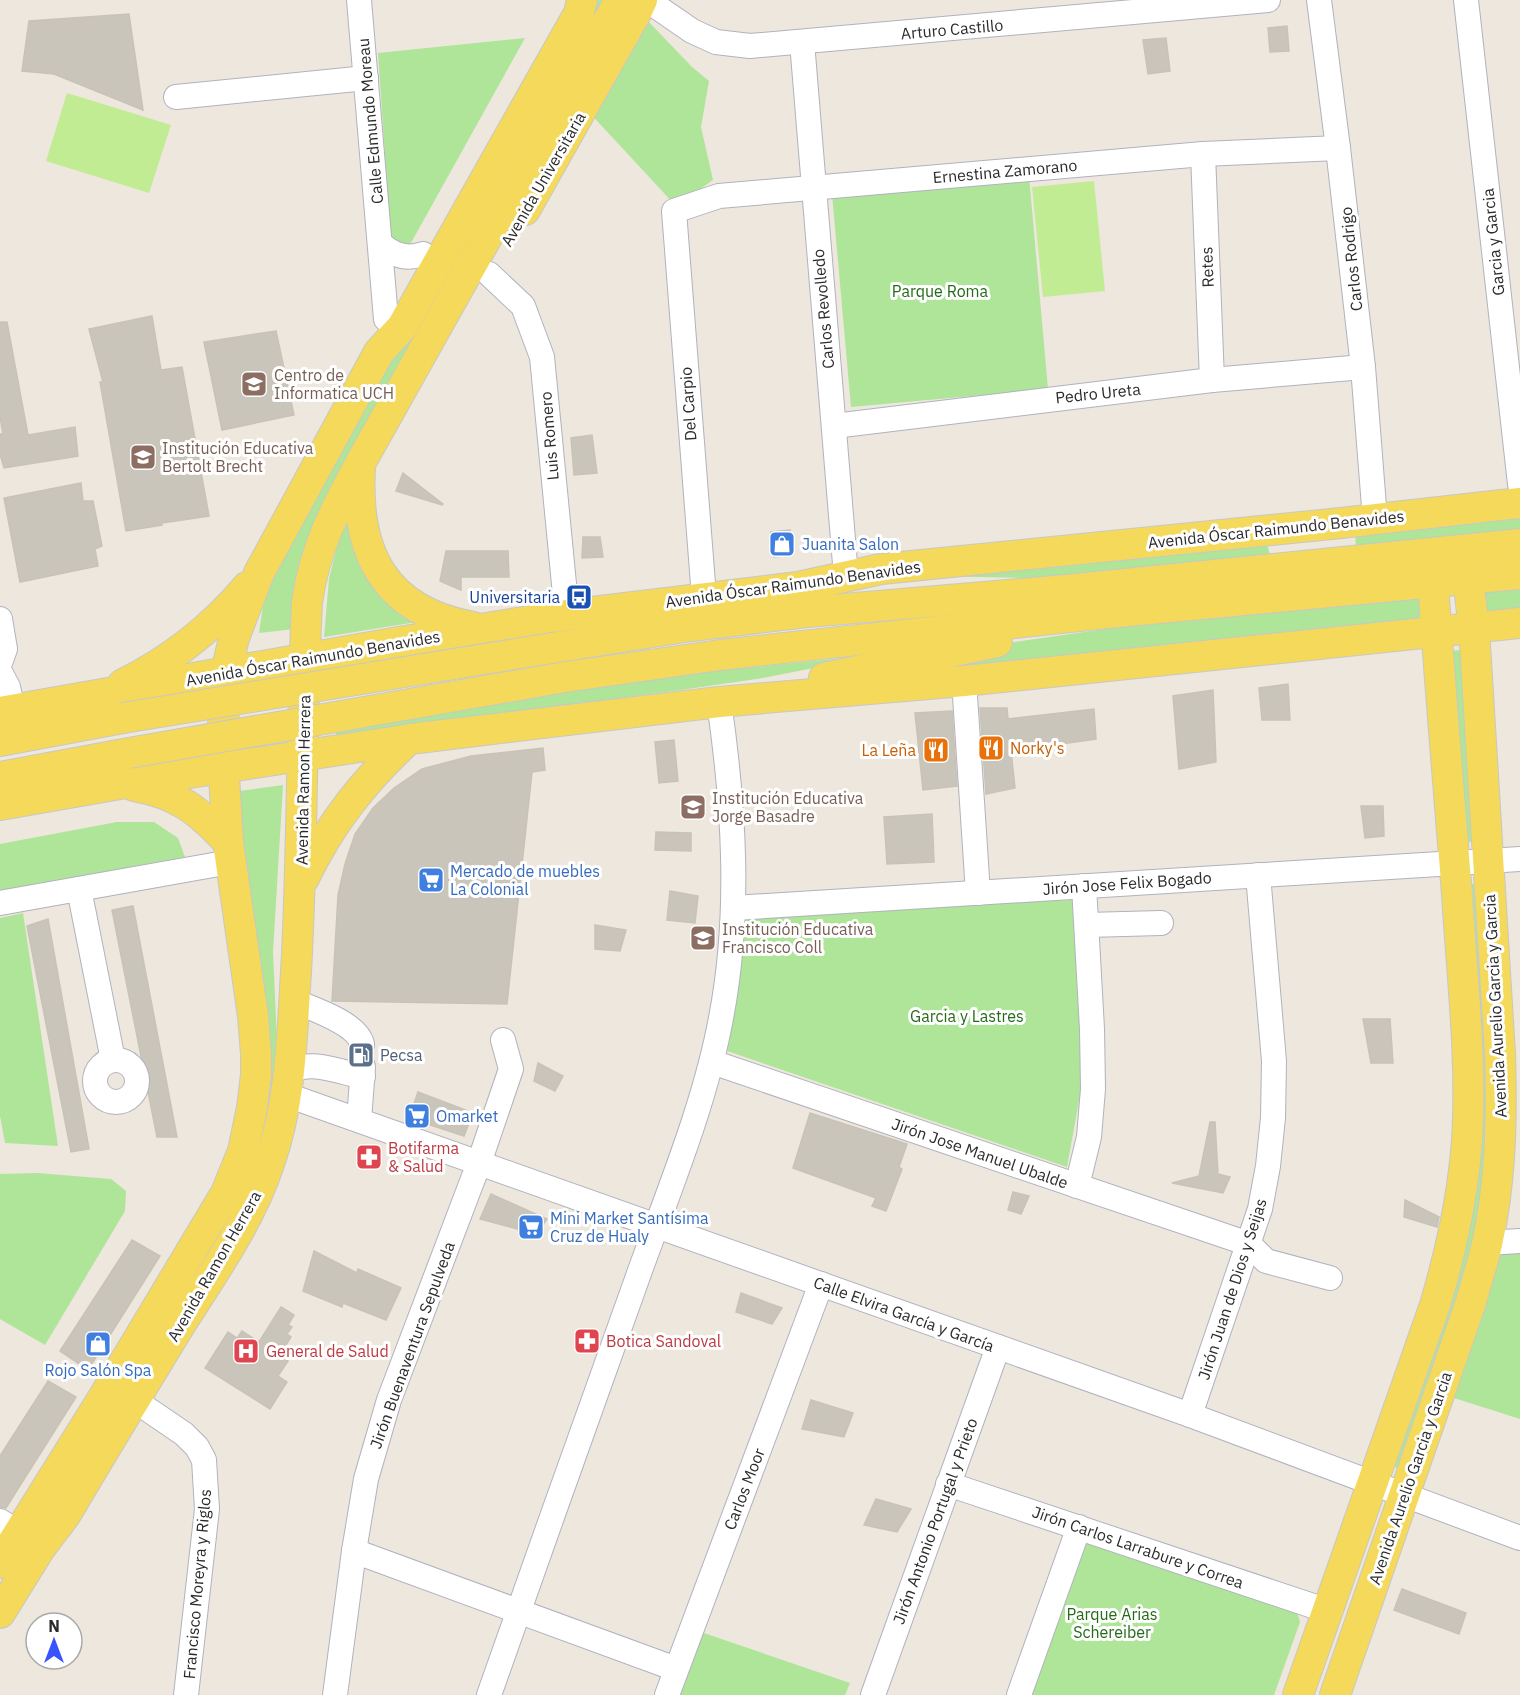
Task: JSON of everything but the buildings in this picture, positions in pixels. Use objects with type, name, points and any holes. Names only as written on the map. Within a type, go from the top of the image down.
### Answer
[{"type":"main road","points":[[379,352],[386,319],[567,0]]},
{"type":"main road","points":[[223,768],[226,673],[234,638],[259,573],[379,352],[402,327],[579,13],[582,0]]},
{"type":"main road","name":"Avenida Universitaria","points":[[305,660],[307,602],[315,557],[335,510],[620,0]]},
{"type":"main road","name":"Avenida Universitaria","points":[[427,344],[467,311],[580,114],[642,0]]},
{"type":"main road","points":[[360,462],[359,497],[363,528],[369,550],[382,576],[398,593],[426,612],[454,623],[481,629]]},
{"type":"main road","name":"Avenida Óscar Raimundo Benavides","points":[[3,710],[567,615],[798,587],[881,569],[1520,502]]},
{"type":"main road","name":"Avenida Óscar Raimundo Benavides","points":[[0,741],[123,718],[691,626],[808,612],[1066,590],[1520,544]]},
{"type":"main road","points":[[99,695],[151,668],[189,642],[238,598],[259,573]]},
{"type":"main road","points":[[0,777],[566,677],[720,655],[1107,613],[1520,574]]},
{"type":"main road","name":"Avenida Aurelio Garcia y Garcia","points":[[1335,1695],[1471,1302],[1487,1243],[1495,1194],[1501,1101],[1510,1054],[1488,861],[1474,628],[1468,579]]},
{"type":"main road","name":"Avenida Aurelio Garcia y Garcia","points":[[1298,1695],[1435,1305],[1448,1262],[1463,1178],[1467,1139],[1468,1084],[1465,1008],[1433,583]]},
{"type":"main road","points":[[798,587],[1066,590]]},
{"type":"main road","points":[[719,702],[1016,638],[1107,613]]},
{"type":"main road","points":[[0,805],[414,738],[719,702],[964,681],[1520,623]]},
{"type":"main road","points":[[399,642],[387,651],[378,663],[373,676],[373,698],[386,723],[397,731],[414,738]]},
{"type":"main road","name":"Avenida Ramon Herrera","points":[[0,1613],[39,1550],[66,1514],[251,1208],[269,1166],[280,1128],[288,1084],[294,1001],[301,883],[305,660]]},
{"type":"main road","points":[[132,782],[154,769],[160,755],[163,732],[156,710],[146,698],[133,689]]},
{"type":"main road","points":[[301,883],[321,844],[350,801],[375,772],[414,738]]},
{"type":"main road","name":"Avenida Ramon Herrera","points":[[0,1563],[9,1527],[103,1398],[226,1193],[243,1151],[252,1108],[256,1054],[252,1005],[229,852],[223,768]]},
{"type":"main road","points":[[132,782],[183,802],[207,820],[229,852]]},
{"type":"street","name":"Calle Edmundo Moreau","points":[[359,0],[386,319]]},
{"type":"street","name":"Arturo Castillo","points":[[647,0],[692,30],[716,42],[750,46],[1268,0]]},
{"type":"street","name":"Carlos Rodrigo","points":[[1318,0],[1338,148],[1363,367],[1375,519]]},
{"type":"street","name":"Garcia y Garcia","points":[[1466,0],[1513,358],[1520,484]]},
{"type":"street","name":"Carlos Revolledo","points":[[802,42],[846,576]]},
{"type":"street","points":[[176,97],[366,78]]},
{"type":"street","name":"Ernestina Zamorano","points":[[674,211],[719,196],[1203,154],[1338,148]]},
{"type":"street","name":"Retes","points":[[1203,154],[1212,380]]},
{"type":"street","name":"Del Carpio","points":[[674,211],[704,597]]},
{"type":"street","points":[[380,243],[396,255],[407,257],[423,254]]},
{"type":"street","name":"Luis Romero","points":[[489,274],[523,306],[542,357],[567,615]]},
{"type":"street","name":"Pedro Ureta","points":[[834,426],[1212,380],[1363,367]]},
{"type":"street","points":[[0,619],[5,649],[0,663]]},
{"type":"street","points":[[0,672],[8,687],[3,710]]},
{"type":"street","points":[[964,681],[978,892]]},
{"type":"street","points":[[489,1695],[712,1062],[721,1017],[734,908],[728,777],[719,702]]},
{"type":"street","points":[[0,903],[79,889],[229,852]]},
{"type":"street","name":"Jirón Jose Felix Bogado","points":[[734,908],[1520,859]]},
{"type":"street","name":"Jirón Juan de Dios y Seijas","points":[[1190,1415],[1260,1209],[1268,1166],[1274,1084],[1273,1051],[1258,875]]},
{"type":"street","points":[[1077,1186],[1089,1137],[1093,1089],[1084,886]]},
{"type":"street","points":[[79,889],[113,1060]]},
{"type":"street","points":[[1087,926],[1161,923]]},
{"type":"street","points":[[294,1001],[351,1028],[360,1038],[362,1063],[359,1120]]},
{"type":"street","name":"Jirón Buenaventura Sepulveda","points":[[335,1695],[366,1479],[389,1400],[479,1162],[511,1070],[503,1040]]},
{"type":"street","name":"Jirón Jose Manuel Ubalde","points":[[712,1062],[1249,1244]]},
{"type":"street","points":[[288,1084],[297,1067],[362,1063]]},
{"type":"street","name":"Calle Elvira García y García","points":[[288,1084],[359,1120],[1190,1415],[1520,1538]]},
{"type":"street","points":[[1487,1243],[1520,1241]]},
{"type":"street","points":[[1249,1244],[1266,1261],[1329,1278]]},
{"type":"street","name":"Carlos Moor","points":[[667,1695],[821,1284]]},
{"type":"street","name":"Jirón Antonio Portugal y Prieto","points":[[873,1695],[998,1347]]},
{"type":"street","name":"Francisco Moreyra y Riglos","points":[[134,1400],[184,1434],[197,1447],[204,1460],[207,1509],[186,1695]]},
{"type":"street","name":"Jirón Carlos Larrabure y Correa","points":[[948,1484],[1328,1611]]},
{"type":"street","points":[[1019,1695],[1079,1527]]},
{"type":"street","points":[[354,1551],[676,1668]]},
{"type":"green space","points":[[582,0],[603,0],[311,532],[295,629],[259,633],[264,598],[277,570]]},
{"type":"green space","points":[[645,18],[692,67],[709,81],[701,127],[713,180],[676,206],[587,110]]},
{"type":"green space","points":[[525,38],[407,250],[391,241],[378,53]]},
{"type":"green space","points":[[67,93],[171,125],[149,193],[46,161]]},
{"type":"green space","name":"Parque Roma","points":[[1029,176],[1048,389],[851,407],[832,194]]},
{"type":"green space","points":[[1094,181],[1105,291],[1043,297],[1032,187]]},
{"type":"green space","points":[[357,508],[357,525],[429,620],[324,637],[329,579],[339,538]]},
{"type":"green space","points":[[1520,514],[1520,530],[1356,548],[1355,530]]},
{"type":"green space","points":[[1265,538],[1271,558],[1087,579],[921,576]]},
{"type":"green space","points":[[1520,586],[1520,613],[1487,617],[1481,589]]},
{"type":"green space","points":[[1423,597],[1423,620],[860,678],[993,645],[1231,611]]},
{"type":"green space","points":[[1461,650],[1474,842],[1462,842],[1448,651]]},
{"type":"green space","points":[[884,654],[763,678],[336,736],[336,729],[549,692],[714,671]]},
{"type":"green space","points":[[283,785],[273,952],[279,1087],[270,1085],[247,864],[232,792]]},
{"type":"green space","points":[[117,822],[154,822],[178,838],[185,857],[0,891],[0,844]]},
{"type":"green space","points":[[1468,884],[1479,884],[1492,1056],[1485,1175],[1477,1233],[1405,1470],[1387,1465],[1465,1231]]},
{"type":"green space","name":"Garcia y Lastres","points":[[1073,900],[1082,1084],[1067,1167],[727,1051],[747,913]]},
{"type":"green space","points":[[23,913],[58,1146],[5,1143],[0,1116],[0,918]]},
{"type":"green space","points":[[37,1173],[111,1179],[126,1191],[125,1211],[45,1345],[0,1319],[0,1174]]},
{"type":"green space","points":[[1520,1252],[1520,1419],[1451,1397],[1500,1254]]},
{"type":"green space","name":"Parque Arias Schereiber","points":[[1067,1532],[1297,1612],[1300,1622],[1274,1695],[1010,1695]]},
{"type":"green space","points":[[698,1631],[850,1683],[845,1695],[677,1695]]},
{"type":"place","name":"Centro de Informatica UCH","points":[[254,384]]},
{"type":"place","name":"Institución Educativa Bertolt Brecht","points":[[143,457]]},
{"type":"place","name":"Juanita Salon","points":[[782,544]]},
{"type":"place","name":"Universitaria","points":[[579,597]]},
{"type":"place","name":"Norky's","points":[[991,748]]},
{"type":"place","name":"La Leña","points":[[936,750]]},
{"type":"place","name":"Institución Educativa Jorge Basadre","points":[[693,807]]},
{"type":"place","name":"Mercado de muebles La Colonial","points":[[431,880]]},
{"type":"place","name":"Institución Educativa Francisco Coll","points":[[703,938]]},
{"type":"place","name":"Pecsa","points":[[361,1055]]},
{"type":"place","name":"Omarket","points":[[417,1116]]},
{"type":"place","name":"Botifarma & Salud","points":[[369,1157]]},
{"type":"place","name":"Mini Market Santísima Cruz de Hualy","points":[[531,1227]]},
{"type":"place","name":"Botica Sandoval","points":[[587,1341]]},
{"type":"place","name":"Rojo Salón Spa","points":[[98,1344]]},
{"type":"place","name":"General de Salud","points":[[246,1351]]}]
